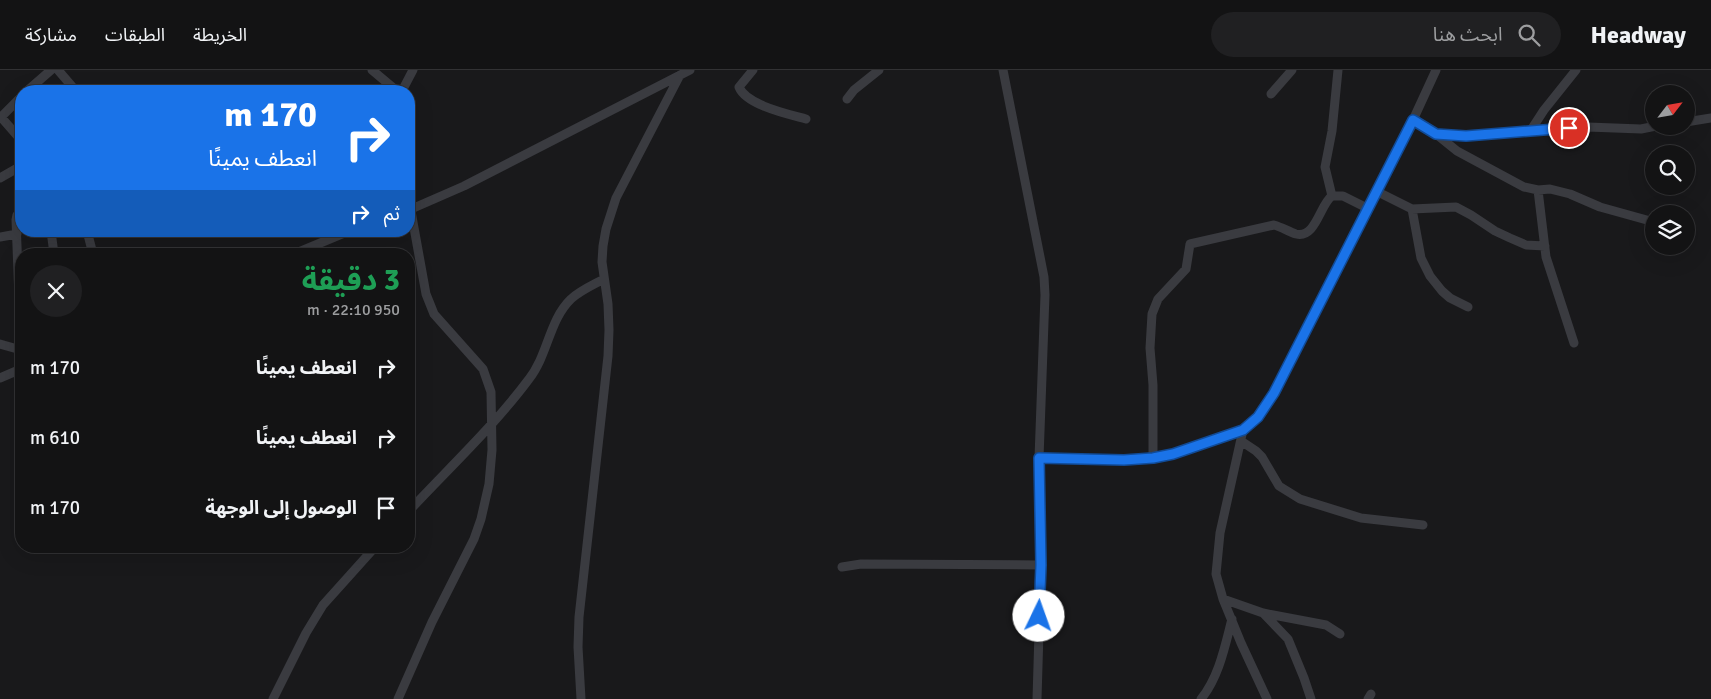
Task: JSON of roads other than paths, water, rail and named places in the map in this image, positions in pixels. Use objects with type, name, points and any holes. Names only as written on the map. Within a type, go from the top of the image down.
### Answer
[{"type":"street","points":[[35,85],[51,70]]},
{"type":"street","points":[[58,70],[71,85]]},
{"type":"street","points":[[372,70],[390,85]]},
{"type":"street","points":[[405,85],[413,70]]},
{"type":"street","points":[[415,208],[464,186],[690,70]]},
{"type":"street","points":[[753,70],[739,87],[746,96],[763,105],[806,119]]},
{"type":"street","points":[[846,99],[879,70]]},
{"type":"street","points":[[1003,70],[1045,286],[1039,458],[1041,565],[1037,699]]},
{"type":"street","points":[[1271,94],[1292,70]]},
{"type":"street","points":[[1332,196],[1325,167],[1332,131],[1338,70]]},
{"type":"street","points":[[1039,458],[1107,460],[1153,458],[1196,447],[1243,430],[1258,417],[1274,393],[1413,120],[1436,70]]},
{"type":"street","points":[[1530,130],[1576,70]]},
{"type":"street","points":[[582,699],[578,647],[579,616],[608,356],[609,330],[603,246],[606,229],[616,198],[680,75]]},
{"type":"street","points":[[15,103],[0,117],[15,133]]},
{"type":"street","points":[[1695,121],[1711,118]]},
{"type":"street","points":[[1413,120],[1436,134],[1457,151],[1524,187],[1538,190],[1550,189],[1570,194],[1600,207],[1645,220]]},
{"type":"street","points":[[1436,134],[1466,136],[1588,126],[1645,127]]},
{"type":"street","points":[[0,178],[15,169]]},
{"type":"street","points":[[1538,190],[1546,257],[1574,343]]},
{"type":"street","points":[[1376,191],[1412,209],[1456,208],[1471,215],[1495,231],[1526,245],[1545,246]]},
{"type":"street","points":[[1153,458],[1153,386],[1150,348],[1152,314],[1158,298],[1186,269],[1190,244],[1274,226],[1287,229],[1295,234],[1302,234],[1310,230],[1315,224],[1324,205],[1332,196],[1343,196],[1368,208]]},
{"type":"street","points":[[1412,209],[1421,258],[1430,276],[1450,298],[1468,307]]},
{"type":"street","points":[[0,237],[15,234]]},
{"type":"street","points":[[398,699],[432,622],[474,539],[489,484],[492,450],[491,392],[483,369],[434,314],[426,294],[415,236]]},
{"type":"street","points":[[308,248],[335,237]]},
{"type":"street","points":[[415,505],[492,422],[539,366],[556,321],[571,299],[604,279]]},
{"type":"street","points":[[0,344],[15,349]]},
{"type":"street","points":[[0,378],[15,372]]},
{"type":"street","points":[[1243,430],[1220,533],[1216,574],[1223,599],[1249,662],[1267,699]]},
{"type":"street","points":[[1241,441],[1262,457],[1280,486],[1300,499],[1360,518],[1423,524]]},
{"type":"street","points":[[272,699],[306,633],[323,605],[370,553]]},
{"type":"street","points":[[842,567],[861,564],[1041,565]]},
{"type":"street","points":[[1223,599],[1263,613],[1326,625],[1340,634]]},
{"type":"street","points":[[1263,613],[1288,639],[1311,699]]},
{"type":"street","points":[[1201,699],[1209,687],[1223,653],[1232,619]]}]
